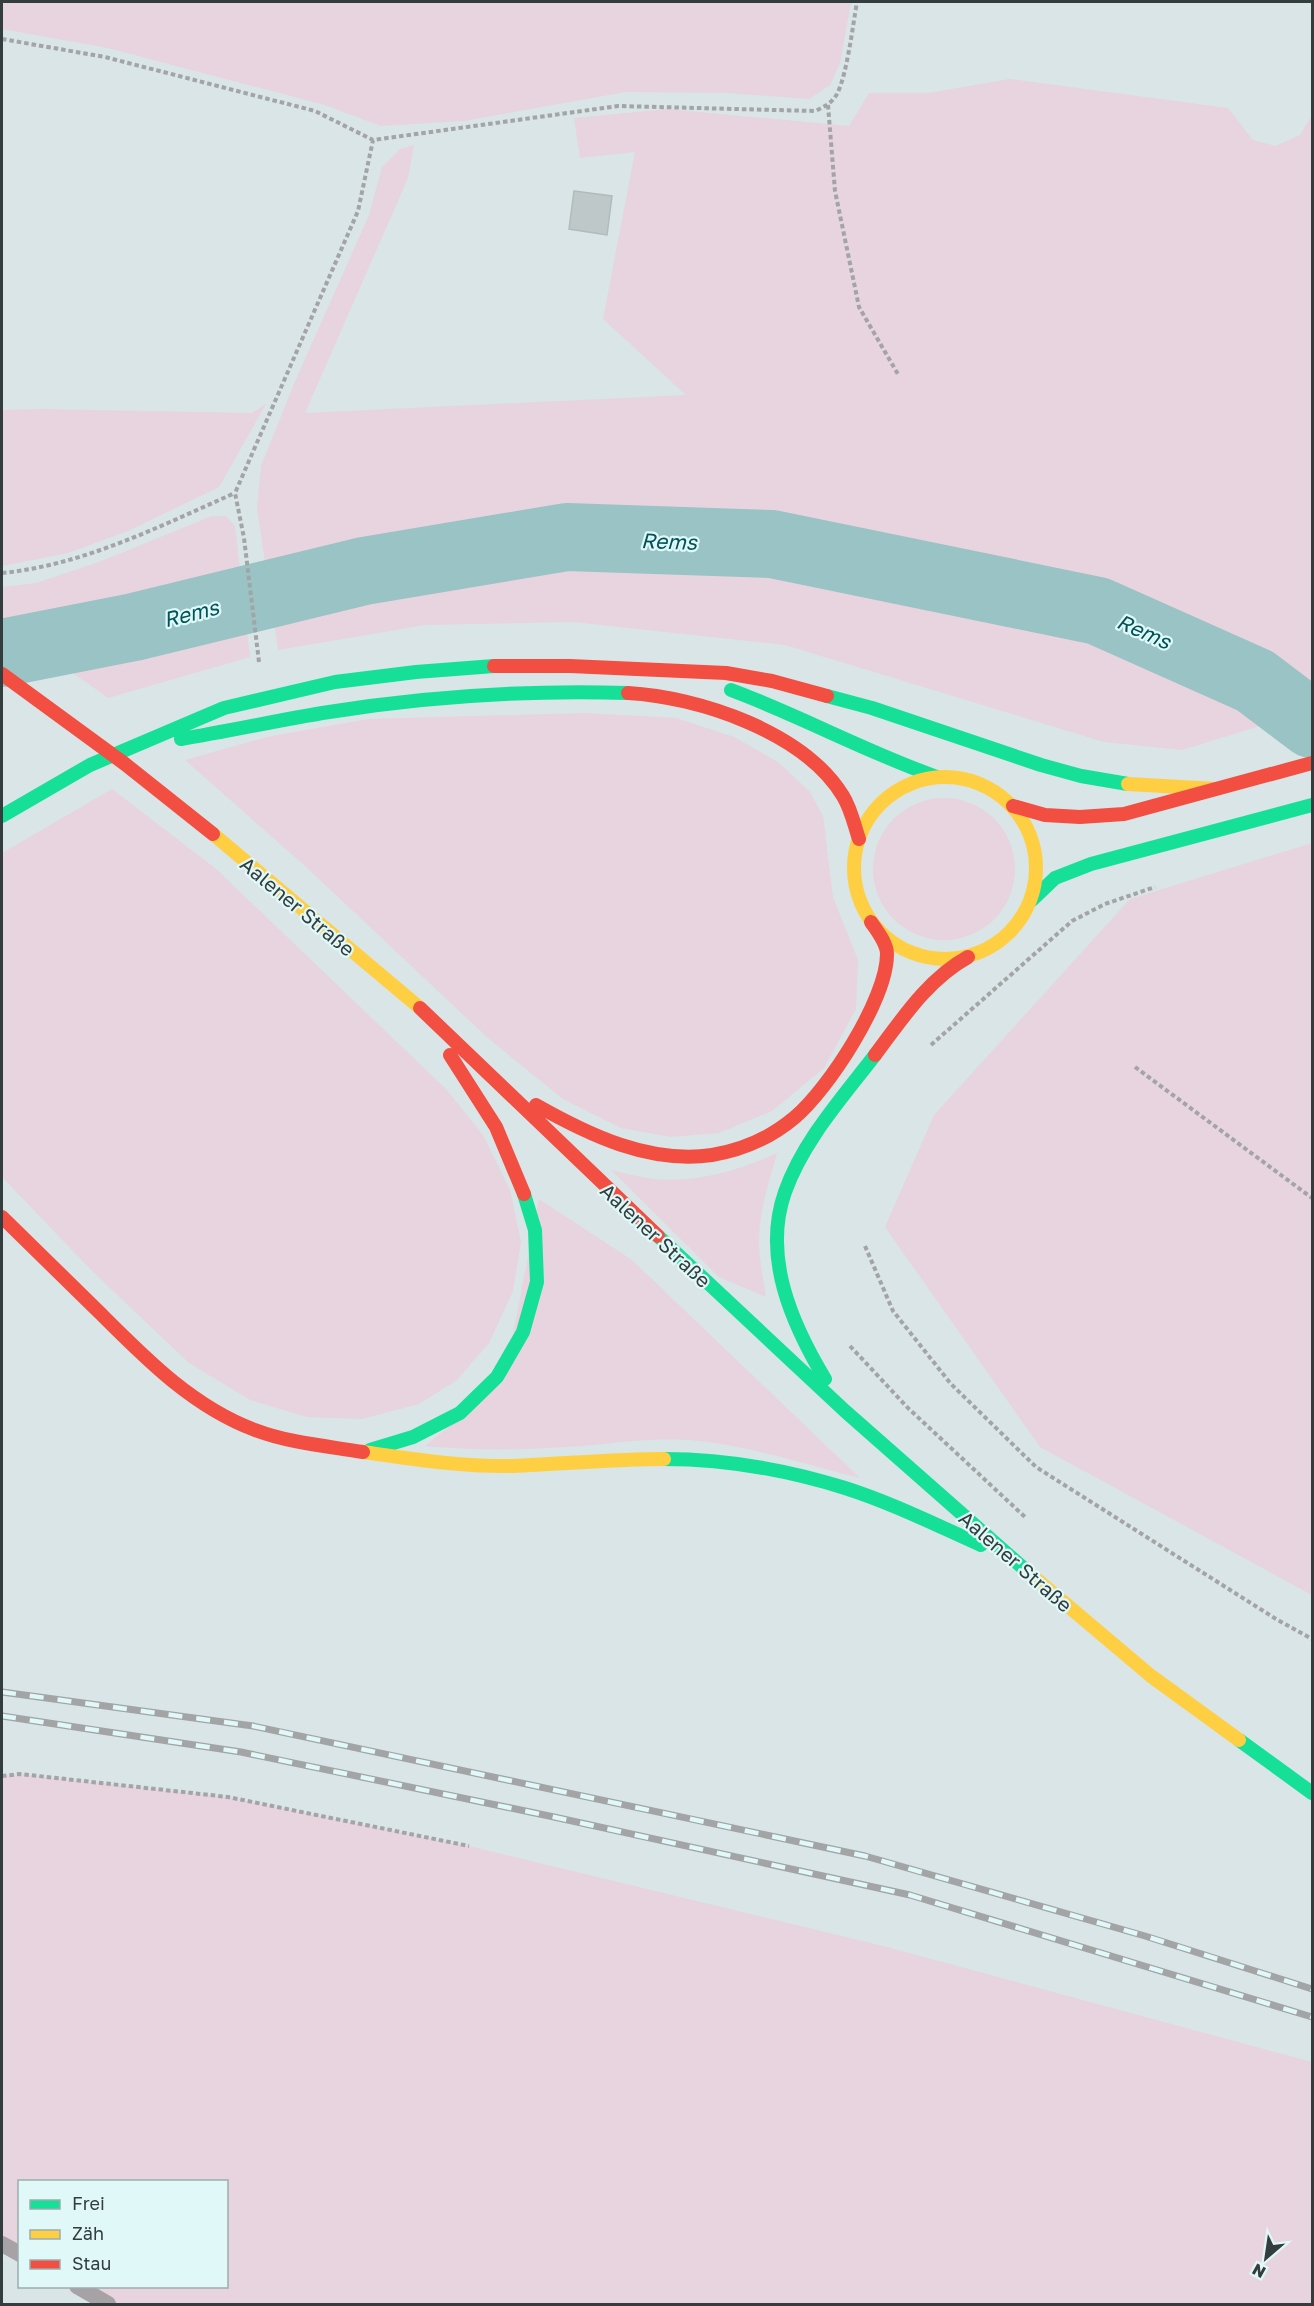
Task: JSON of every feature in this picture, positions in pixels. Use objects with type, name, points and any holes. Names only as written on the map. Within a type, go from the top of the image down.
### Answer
[{"type":"main road","points":[[2,816],[90,765],[224,708],[335,682],[416,672],[497,666],[570,666],[726,673],[820,693],[1081,776],[1130,784],[1216,789]]},
{"type":"main road","points":[[676,671],[766,703],[863,749],[937,777]]},
{"type":"main road","name":"Aalener Straße","points":[[2,674],[125,764],[213,834],[420,1008],[496,1083],[845,1411],[1013,1559],[1151,1676],[1312,1793]]},
{"type":"main road","points":[[126,749],[326,712],[396,702],[487,693],[643,694],[690,703],[729,714],[782,739],[808,758],[827,777],[847,804],[859,839]]},
{"type":"main road","points":[[1013,806],[1045,815],[1080,818],[1124,814],[1312,763]]},
{"type":"main road","points":[[496,1083],[561,1119],[600,1137],[628,1147],[664,1155],[702,1156],[741,1148],[770,1135],[800,1112],[828,1077],[862,1026],[881,984],[887,952],[860,901],[855,879],[855,856],[859,839],[870,816],[883,801],[899,789],[918,781],[937,777],[965,779],[991,789],[1013,806],[1027,827],[1035,850],[1037,875],[1032,900]]},
{"type":"main road","points":[[845,1411],[806,1349],[791,1315],[777,1263],[776,1240],[785,1192],[795,1167],[815,1134],[909,1009],[945,971],[968,957],[995,945],[1017,925],[1032,900],[1055,879],[1091,864],[1312,806]]},
{"type":"main road","points":[[871,922],[889,941],[912,953],[940,959],[968,957]]},
{"type":"main road","points":[[360,1453],[413,1437],[460,1413],[497,1377],[523,1332],[537,1282],[535,1230],[520,1180],[496,1127],[420,1008]]},
{"type":"main road","points":[[2,1217],[139,1352],[177,1386],[215,1410],[255,1430],[299,1442],[423,1461],[512,1466],[623,1459],[688,1458],[746,1464],[845,1488],[899,1508],[1013,1559]]},
{"type":"lane","points":[[2,2244],[18,2253]]},
{"type":"lane","points":[[80,2288],[108,2304]]},
{"type":"path","points":[[2,39],[105,57],[315,111],[374,140],[618,106],[815,111],[828,105],[837,94],[843,79],[857,2]]},
{"type":"path","points":[[828,105],[835,191],[859,307],[899,376]]},
{"type":"path","points":[[259,660],[244,538],[235,493],[358,211],[374,140]]},
{"type":"path","points":[[2,573],[35,570],[130,539],[235,493]]},
{"type":"path","points":[[923,1052],[1072,921],[1105,904]]},
{"type":"path","points":[[1135,1066],[1312,1198]]},
{"type":"path","points":[[865,1246],[893,1311],[951,1384],[1036,1467],[1276,1619],[1312,1639]]},
{"type":"path","points":[[849,1345],[908,1408],[1028,1520]]},
{"type":"path","points":[[2,1776],[20,1774],[228,1797],[469,1846]]},
{"type":"shaded area","points":[[2,2],[851,2],[840,63],[830,85],[809,99],[726,93],[626,92],[464,121],[381,126],[325,105],[108,48],[2,29]]},
{"type":"shaded area","points":[[1010,79],[1228,108],[1253,140],[1276,146],[1300,135],[1312,115],[1312,710],[1182,750],[1104,742],[785,645],[574,622],[425,625],[278,650],[257,508],[261,466],[294,384],[369,215],[382,167],[400,149],[414,145],[408,178],[305,413],[686,395],[603,319],[635,152],[580,158],[574,118],[667,109],[849,126],[869,93],[928,93]]},
{"type":"shaded area","points":[[266,404],[219,487],[128,531],[68,553],[2,566],[2,410],[252,413]]},
{"type":"shaded area","points":[[212,516],[226,516],[235,526],[250,657],[108,698],[2,622],[2,587],[36,583],[99,562]]},
{"type":"shaded area","points":[[585,713],[676,718],[734,737],[778,762],[810,792],[823,816],[833,897],[858,960],[856,1009],[824,1068],[772,1111],[719,1133],[671,1137],[621,1128],[563,1099],[489,1039],[304,865],[185,760],[267,737],[368,719]]},
{"type":"shaded area","points":[[112,789],[215,868],[446,1089],[483,1135],[510,1190],[521,1242],[513,1291],[489,1343],[457,1380],[419,1404],[362,1419],[307,1417],[250,1400],[189,1363],[92,1271],[2,1177],[2,853]]},
{"type":"shaded area","points":[[944,798],[971,804],[994,819],[1009,842],[1015,869],[1009,896],[994,919],[971,934],[944,940],[917,934],[894,919],[879,896],[873,869],[879,842],[894,819],[917,804]]},
{"type":"shaded area","points":[[1312,843],[1312,1595],[1040,1447],[885,1227],[934,1115],[1130,899]]},
{"type":"shaded area","points":[[777,1153],[759,1230],[766,1297],[719,1277],[611,1170],[642,1177],[680,1180],[730,1171]]},
{"type":"shaded area","points":[[539,1199],[632,1260],[860,1478],[755,1451],[690,1440],[649,1440],[522,1449],[425,1446],[504,1381]]},
{"type":"shaded area","points":[[20,1774],[228,1797],[469,1846],[887,1947],[1312,2062],[1312,2304],[108,2304],[79,2288],[228,2288],[228,2180],[18,2180],[18,2253],[2,2244],[2,1776]]},
{"type":"building","points":[[574,191],[612,196],[607,235],[569,229]]},
{"type":"waterway","name":"Rems","points":[[2,653],[134,627],[364,571],[567,537],[772,544],[1098,611],[1255,681],[1312,724]]},
{"type":"railway","points":[[2,1692],[253,1726],[865,1856],[1145,1936],[1312,1989]]},
{"type":"railway","points":[[2,1716],[241,1752],[554,1817],[910,1895],[1312,2017]]},
{"type":"traffic: fast","points":[[2,816],[90,765],[224,708],[335,682],[416,672],[494,666]]},
{"type":"traffic: fast","points":[[731,690],[885,757],[937,777]]},
{"type":"traffic: fast","points":[[181,739],[366,706],[441,698],[553,692],[628,693]]},
{"type":"traffic: fast","points":[[827,696],[872,708],[1041,765],[1081,776],[1128,784]]},
{"type":"traffic: fast","points":[[1032,900],[1055,878],[1091,864],[1312,805]]},
{"type":"traffic: fast","points":[[825,1379],[802,1336],[784,1289],[777,1241],[779,1216],[785,1192],[802,1155],[824,1120],[875,1055]]},
{"type":"traffic: fast","points":[[370,1450],[413,1437],[460,1413],[497,1377],[523,1332],[537,1282],[535,1230],[524,1194]]},
{"type":"traffic: fast","points":[[658,1236],[845,1411],[1029,1573]]},
{"type":"traffic: fast","points":[[664,1459],[733,1463],[823,1482],[880,1500],[981,1545]]},
{"type":"traffic: fast","points":[[1239,1740],[1312,1793]]},
{"type":"traffic: slow","points":[[945,777],[980,784],[996,792],[1009,804],[1021,817],[1029,833],[1036,868],[1029,903],[1021,919],[1009,932],[996,944],[980,952],[945,959],[910,952],[894,944],[881,932],[869,919],[861,903],[854,868],[861,833],[869,817],[881,804],[894,792],[910,784],[945,777]]},
{"type":"traffic: slow","points":[[1128,784],[1216,789]]},
{"type":"traffic: slow","points":[[213,834],[420,1008]]},
{"type":"traffic: slow","points":[[363,1452],[438,1462],[494,1466],[664,1459]]},
{"type":"traffic: slow","points":[[1029,1573],[1151,1676],[1239,1740]]},
{"type":"traffic: jam","points":[[494,666],[570,666],[726,673],[772,681],[827,696]]},
{"type":"traffic: jam","points":[[2,674],[125,764],[213,834]]},
{"type":"traffic: jam","points":[[628,693],[656,696],[717,710],[777,736],[803,753],[825,773],[846,801],[859,839]]},
{"type":"traffic: jam","points":[[1013,806],[1045,815],[1080,817],[1124,814],[1312,763]]},
{"type":"traffic: jam","points":[[536,1105],[577,1127],[620,1145],[665,1155],[689,1157],[712,1155],[735,1150],[766,1137],[785,1125],[808,1105],[838,1066],[867,1018],[884,973],[887,954],[884,941],[871,922]]},
{"type":"traffic: jam","points":[[875,1055],[928,988],[968,957]]},
{"type":"traffic: jam","points":[[420,1008],[658,1236]]},
{"type":"traffic: jam","points":[[450,1055],[496,1127],[524,1194]]},
{"type":"traffic: jam","points":[[2,1217],[153,1364],[191,1395],[232,1420],[255,1430],[308,1444],[363,1452]]}]
